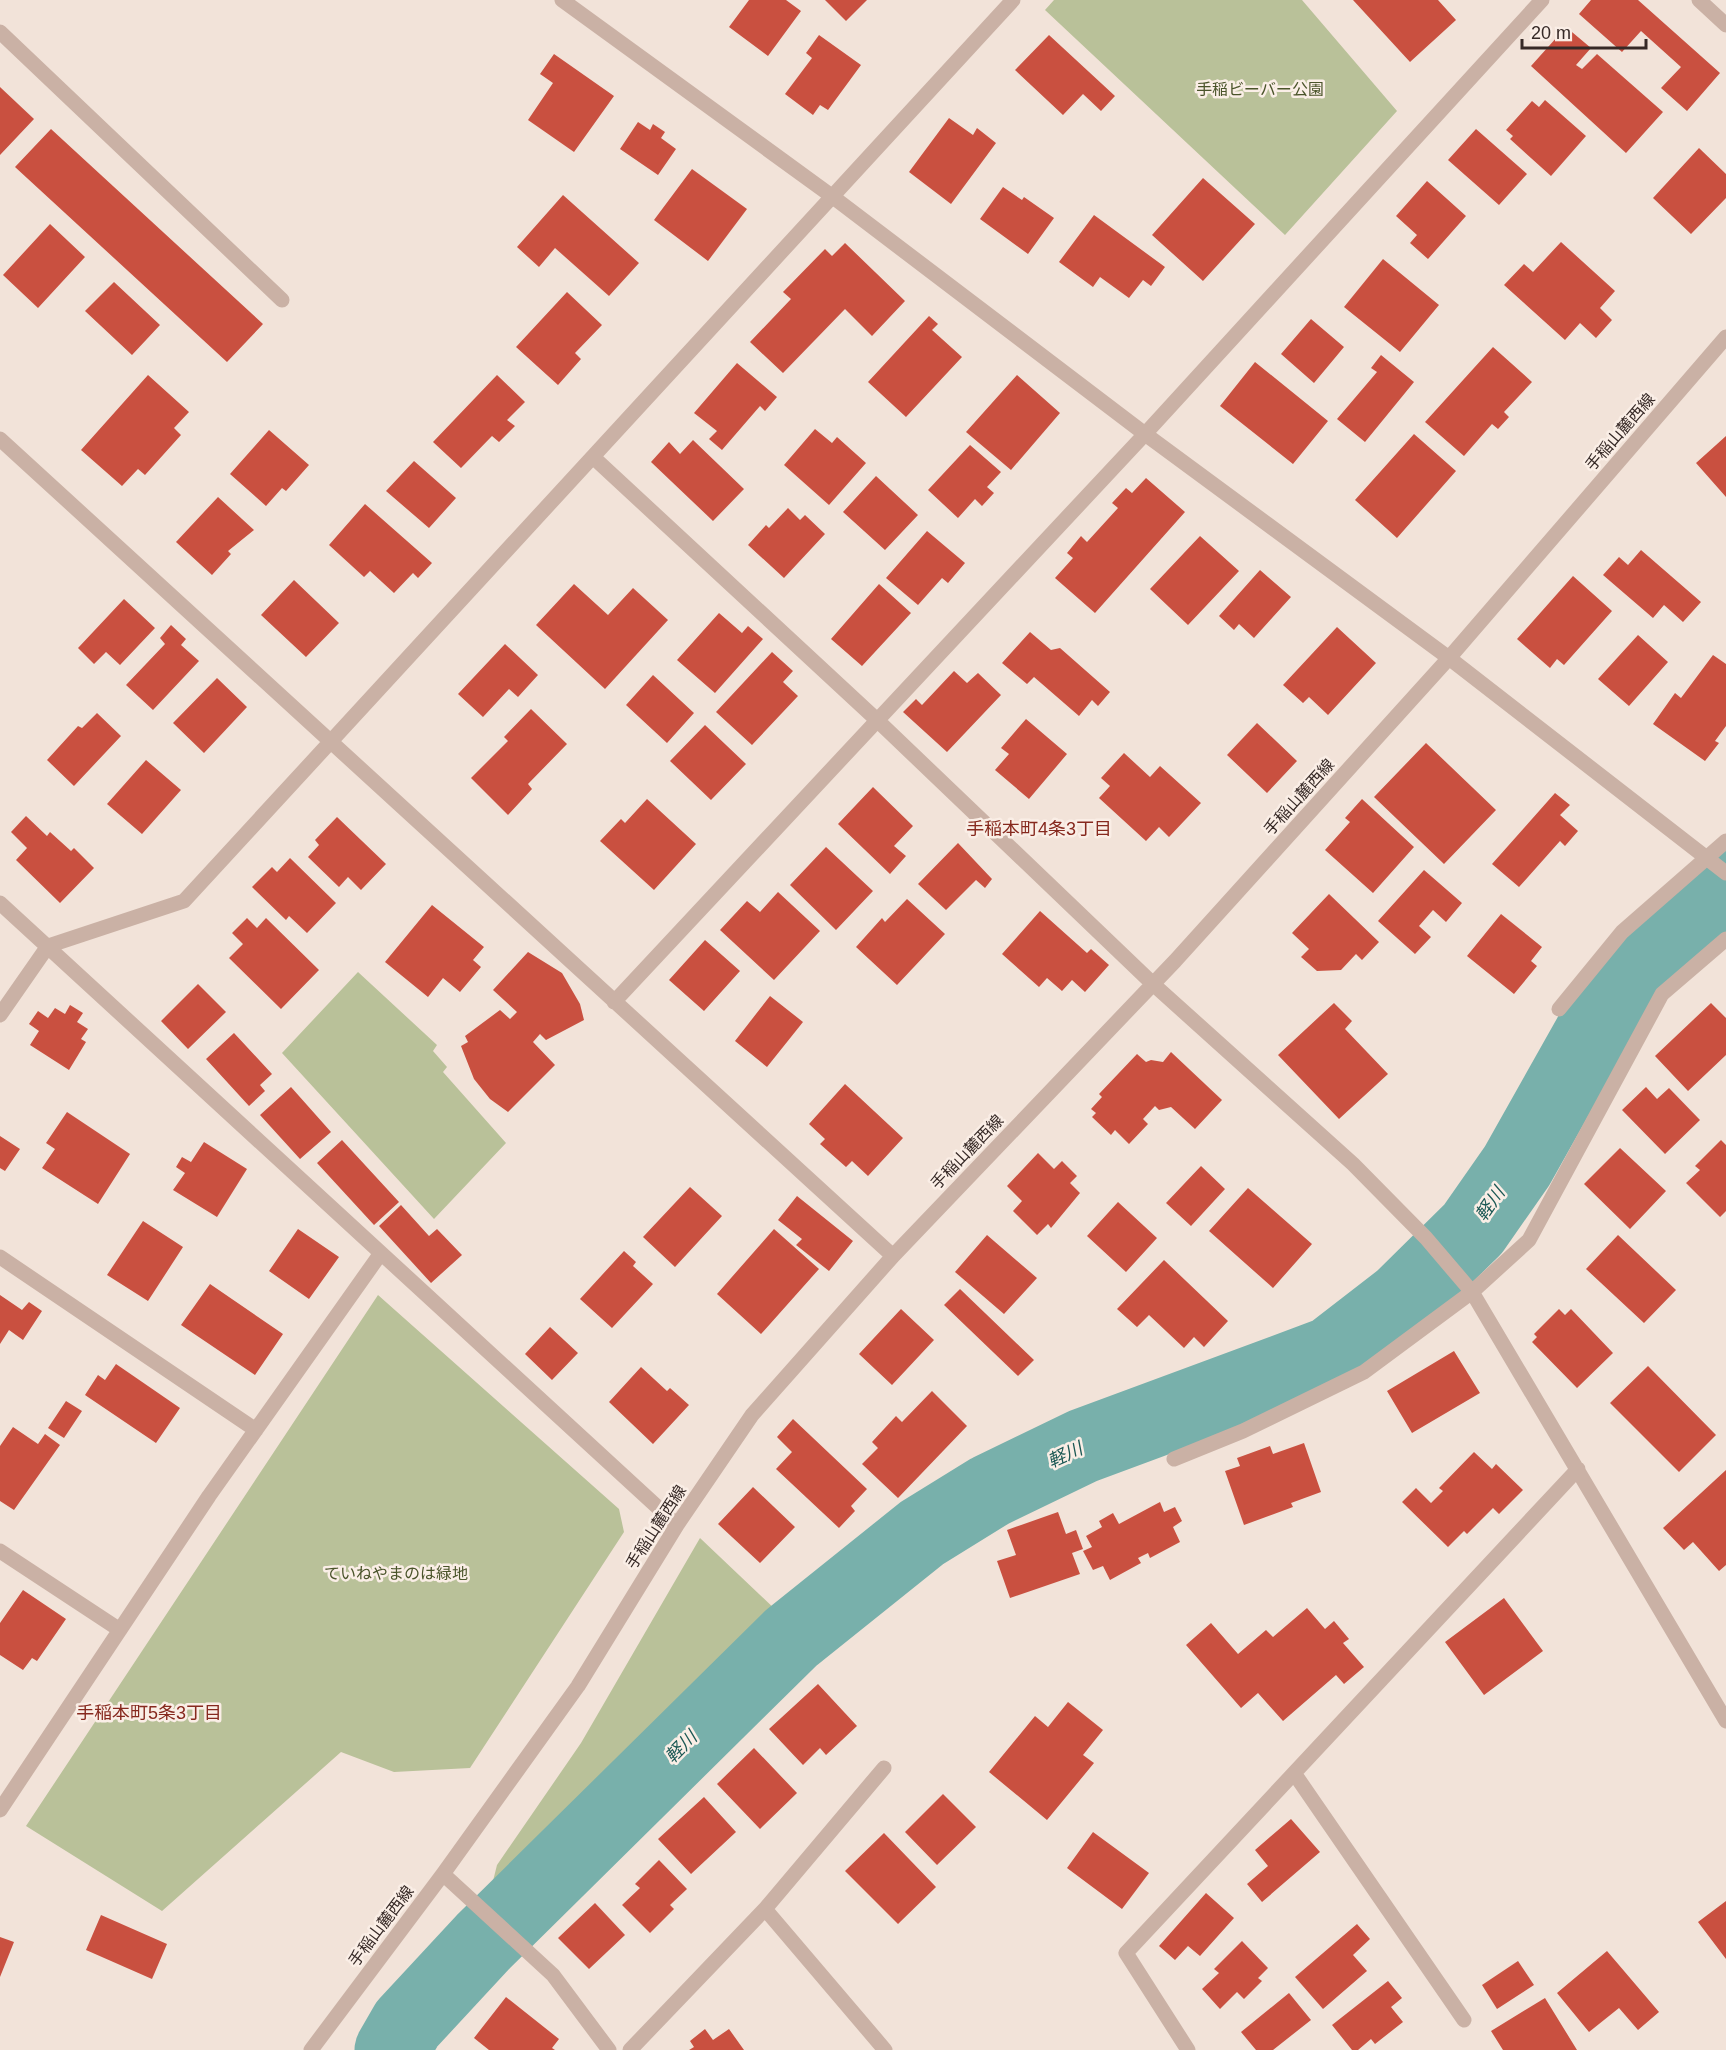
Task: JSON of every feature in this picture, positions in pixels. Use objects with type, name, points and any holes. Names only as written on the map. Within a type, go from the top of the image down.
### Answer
[{"type":"street","points":[[562,0],[579,6],[1145,434],[1449,658],[1726,873]]},
{"type":"street","points":[[0,1015],[48,946],[184,901],[1013,0]]},
{"type":"street","points":[[614,1002],[1145,434],[1542,0]]},
{"type":"street","points":[[1699,0],[1726,25]]},
{"type":"street","points":[[0,32],[282,300]]},
{"type":"street","name":"手稲山麓西線","points":[[311,2050],[443,1874],[578,1686],[677,1525],[752,1415],[893,1256],[1153,984],[1449,658],[1726,337]]},
{"type":"street","points":[[0,439],[893,1256]]},
{"type":"street","points":[[594,456],[878,721],[1153,984],[1353,1164],[1456,1271],[1472,1292],[1725,1717]]},
{"type":"street","points":[[1559,1009],[1622,932],[1726,841]]},
{"type":"street","points":[[0,903],[677,1525]]},
{"type":"street","points":[[1174,1459],[1243,1431],[1364,1372],[1472,1292],[1529,1240],[1662,994],[1726,939]]},
{"type":"street","points":[[0,1810],[209,1496],[381,1253]]},
{"type":"street","points":[[0,1257],[256,1430]]},
{"type":"street","points":[[1188,2050],[1125,1953],[1578,1469]]},
{"type":"street","points":[[0,1551],[120,1630]]},
{"type":"street","points":[[630,2050],[765,1909],[884,1768]]},
{"type":"street","points":[[1294,1773],[1464,2020]]},
{"type":"street","points":[[443,1874],[553,1975],[609,2050]]},
{"type":"street","points":[[765,1909],[885,2050]]},
{"type":"green space","name":"手稲ビーバー公園","points":[[1054,0],[1302,0],[1397,111],[1285,235],[1045,10]]},
{"type":"green space","points":[[358,972],[437,1045],[433,1051],[447,1067],[443,1072],[506,1143],[434,1219],[282,1053]]},
{"type":"green space","name":"ていねやまのは緑地","points":[[378,1295],[619,1509],[624,1532],[470,1768],[394,1772],[341,1752],[162,1911],[26,1826]]},
{"type":"green space","points":[[700,1538],[779,1613],[505,1893],[493,1881],[497,1865],[581,1743]]},
{"type":"building","points":[[749,0],[786,0],[801,11],[768,56],[729,27]]},
{"type":"building","points":[[825,0],[867,0],[846,21]]},
{"type":"building","points":[[1353,0],[1438,0],[1456,20],[1410,62]]},
{"type":"building","points":[[1591,0],[1638,0],[1720,73],[1687,111],[1661,88],[1681,67],[1641,31],[1622,52],[1579,14]]},
{"type":"building","points":[[1566,27],[1591,48],[1576,65],[1582,69],[1597,54],[1663,112],[1626,153],[1531,66]]},
{"type":"building","points":[[819,35],[861,65],[828,110],[820,105],[813,115],[785,94],[812,58],[806,53]]},
{"type":"building","points":[[1049,35],[1115,96],[1101,111],[1083,94],[1063,115],[1015,70]]},
{"type":"building","points":[[554,54],[614,96],[574,152],[528,120],[553,83],[540,74]]},
{"type":"building","points":[[0,87],[34,119],[0,155]]},
{"type":"building","points":[[1545,100],[1586,136],[1551,176],[1510,139],[1513,136],[1506,130],[1532,101],[1539,107]]},
{"type":"building","points":[[949,118],[973,135],[977,128],[996,143],[951,204],[909,172]]},
{"type":"building","points":[[638,122],[650,130],[653,124],[665,132],[661,138],[676,149],[658,175],[620,149]]},
{"type":"building","points":[[51,129],[263,324],[227,362],[15,167]]},
{"type":"building","points":[[1476,129],[1527,174],[1499,205],[1448,160]]},
{"type":"building","points":[[1699,148],[1726,174],[1726,198],[1691,234],[1653,198]]},
{"type":"building","points":[[692,169],[747,209],[708,261],[654,220]]},
{"type":"building","points":[[1203,178],[1255,224],[1203,281],[1152,235]]},
{"type":"building","points":[[1427,181],[1466,216],[1428,259],[1410,243],[1417,235],[1396,216]]},
{"type":"building","points":[[1003,187],[1022,200],[1024,197],[1054,218],[1028,254],[980,219]]},
{"type":"building","points":[[563,195],[639,263],[609,296],[555,248],[539,267],[517,247]]},
{"type":"building","points":[[1094,215],[1165,267],[1151,286],[1143,280],[1129,298],[1100,277],[1093,287],[1059,262]]},
{"type":"building","points":[[50,224],[85,257],[38,308],[3,275]]},
{"type":"building","points":[[1561,242],[1615,291],[1600,308],[1612,320],[1596,338],[1580,323],[1565,340],[1504,285],[1524,264],[1533,272]]},
{"type":"building","points":[[845,243],[905,301],[872,336],[845,309],[783,373],[750,342],[791,299],[783,292],[825,249],[832,256]]},
{"type":"building","points":[[1383,259],[1439,305],[1400,352],[1344,307]]},
{"type":"building","points":[[114,282],[160,325],[132,355],[85,311]]},
{"type":"building","points":[[567,292],[602,325],[575,353],[581,359],[558,385],[516,347]]},
{"type":"building","points":[[929,316],[938,324],[932,330],[962,357],[906,417],[868,382]]},
{"type":"building","points":[[1311,319],[1344,347],[1314,383],[1281,354]]},
{"type":"building","points":[[1493,347],[1532,382],[1504,412],[1509,417],[1498,429],[1492,424],[1464,456],[1425,422]]},
{"type":"building","points":[[1381,355],[1414,382],[1365,442],[1337,419],[1377,372],[1371,368]]},
{"type":"building","points":[[1255,362],[1328,421],[1293,464],[1220,406]]},
{"type":"building","points":[[737,363],[777,397],[765,411],[760,406],[722,450],[709,439],[717,431],[694,413]]},
{"type":"building","points":[[148,375],[189,412],[174,428],[181,435],[145,475],[138,469],[122,486],[81,450]]},
{"type":"building","points":[[497,375],[525,402],[507,420],[515,426],[499,442],[492,436],[461,468],[433,442]]},
{"type":"building","points":[[1017,375],[1060,413],[1011,470],[966,432]]},
{"type":"building","points":[[815,429],[832,443],[837,437],[866,463],[829,505],[784,465]]},
{"type":"building","points":[[269,430],[309,465],[286,491],[282,488],[266,506],[230,474]]},
{"type":"building","points":[[1414,434],[1456,471],[1397,538],[1355,500]]},
{"type":"building","points":[[1726,436],[1726,497],[1696,463]]},
{"type":"building","points":[[693,440],[744,489],[713,521],[651,462],[669,442],[680,454]]},
{"type":"building","points":[[970,445],[1001,472],[987,487],[994,493],[982,506],[975,499],[958,518],[928,490]]},
{"type":"building","points":[[414,461],[456,498],[429,528],[386,491]]},
{"type":"building","points":[[876,476],[918,515],[885,550],[843,512]]},
{"type":"building","points":[[1146,478],[1185,512],[1095,613],[1055,578],[1073,558],[1067,553],[1081,536],[1087,542],[1118,508],[1112,503],[1126,488],[1132,493]]},
{"type":"building","points":[[218,497],[254,530],[228,551],[231,554],[212,575],[176,542]]},
{"type":"building","points":[[365,504],[432,563],[418,578],[413,573],[394,593],[370,571],[364,577],[329,545]]},
{"type":"building","points":[[788,508],[800,520],[805,515],[825,534],[784,578],[748,545],[766,525],[769,528]]},
{"type":"building","points":[[927,531],[965,563],[948,583],[942,578],[918,605],[886,578]]},
{"type":"building","points":[[1200,536],[1239,571],[1188,625],[1150,589]]},
{"type":"building","points":[[1641,550],[1701,602],[1683,622],[1664,605],[1653,618],[1603,575],[1619,557],[1628,565]]},
{"type":"building","points":[[1260,570],[1291,597],[1254,638],[1239,624],[1234,630],[1219,616]]},
{"type":"building","points":[[1573,576],[1612,611],[1564,665],[1557,659],[1550,668],[1517,639]]},
{"type":"building","points":[[294,580],[339,623],[306,657],[261,615]]},
{"type":"building","points":[[574,584],[608,615],[633,588],[668,620],[605,689],[536,625]]},
{"type":"building","points":[[879,584],[911,613],[862,666],[831,639]]},
{"type":"building","points":[[124,599],[155,628],[120,665],[106,652],[94,664],[78,648]]},
{"type":"building","points":[[719,613],[742,633],[748,626],[763,639],[715,693],[677,660]]},
{"type":"building","points":[[171,625],[186,639],[181,645],[199,661],[153,710],[126,685],[165,644],[160,638]]},
{"type":"building","points":[[1337,627],[1376,663],[1328,715],[1309,697],[1303,703],[1283,685]]},
{"type":"building","points":[[1030,632],[1051,650],[1060,648],[1110,692],[1098,706],[1092,700],[1079,716],[1034,677],[1027,684],[1002,663]]},
{"type":"building","points":[[1638,635],[1668,662],[1629,706],[1598,679]]},
{"type":"building","points":[[505,644],[538,675],[518,697],[509,689],[483,717],[458,694]]},
{"type":"building","points":[[772,652],[793,671],[783,682],[798,696],[752,745],[716,712]]},
{"type":"building","points":[[1713,655],[1726,664],[1726,726],[1715,741],[1719,743],[1705,761],[1653,724],[1675,693],[1681,698]]},
{"type":"building","points":[[954,671],[967,683],[978,673],[1001,695],[947,752],[903,712],[916,699],[922,705]]},
{"type":"building","points":[[653,675],[694,713],[667,743],[626,705]]},
{"type":"building","points":[[217,678],[247,707],[204,753],[173,723]]},
{"type":"building","points":[[531,709],[567,744],[528,784],[532,789],[508,815],[471,778],[508,741],[504,737]]},
{"type":"building","points":[[97,713],[121,736],[74,786],[47,760],[78,726],[82,728]]},
{"type":"building","points":[[1026,719],[1067,754],[1029,799],[995,770],[1009,754],[1001,748]]},
{"type":"building","points":[[1257,723],[1297,761],[1267,793],[1227,755]]},
{"type":"building","points":[[705,725],[746,764],[711,800],[670,761]]},
{"type":"building","points":[[1426,743],[1496,810],[1444,864],[1374,797]]},
{"type":"building","points":[[1124,753],[1150,777],[1160,766],[1201,803],[1169,837],[1159,827],[1146,841],[1099,798],[1110,786],[1101,778]]},
{"type":"building","points":[[146,760],[181,790],[142,834],[107,804]]},
{"type":"building","points":[[873,787],[913,826],[894,846],[906,856],[890,874],[838,824]]},
{"type":"building","points":[[1555,793],[1570,805],[1560,815],[1578,831],[1565,846],[1560,841],[1519,887],[1492,864]]},
{"type":"building","points":[[647,799],[696,844],[654,890],[600,841],[621,819],[625,823]]},
{"type":"building","points":[[1362,799],[1414,847],[1373,893],[1325,850],[1350,822],[1345,818]]},
{"type":"building","points":[[26,816],[47,836],[50,832],[71,851],[74,848],[94,868],[60,903],[16,860],[27,848],[11,832]]},
{"type":"building","points":[[337,817],[386,864],[361,890],[348,877],[339,887],[308,857],[319,845],[315,840]]},
{"type":"building","points":[[958,843],[992,879],[985,888],[976,880],[946,910],[918,884]]},
{"type":"building","points":[[826,847],[873,891],[836,930],[790,885]]},
{"type":"building","points":[[290,858],[336,903],[307,933],[289,916],[286,920],[252,887],[272,867],[277,872]]},
{"type":"building","points":[[1424,870],[1462,903],[1446,922],[1433,910],[1419,926],[1431,937],[1415,954],[1378,921]]},
{"type":"building","points":[[778,892],[820,931],[774,980],[720,930],[747,901],[760,912]]},
{"type":"building","points":[[1329,894],[1379,942],[1362,960],[1356,954],[1341,970],[1317,971],[1301,957],[1309,949],[1292,933]]},
{"type":"building","points":[[907,899],[945,934],[897,985],[856,947],[882,918],[885,922]]},
{"type":"building","points":[[432,905],[484,947],[473,960],[481,967],[460,992],[443,978],[428,997],[385,962]]},
{"type":"building","points":[[1040,911],[1087,953],[1091,949],[1109,965],[1085,992],[1072,980],[1062,991],[1047,978],[1039,987],[1002,954]]},
{"type":"building","points":[[1501,914],[1542,947],[1531,961],[1537,966],[1514,994],[1467,956]]},
{"type":"building","points":[[247,918],[257,928],[266,918],[319,970],[281,1009],[229,958],[243,944],[232,933]]},
{"type":"building","points":[[705,940],[740,971],[704,1011],[669,980]]},
{"type":"building","points":[[528,952],[562,973],[580,1004],[584,1020],[546,1040],[540,1034],[533,1042],[555,1065],[508,1112],[490,1099],[474,1079],[461,1046],[468,1042],[465,1036],[500,1010],[510,1019],[517,1012],[493,990]]},
{"type":"building","points":[[198,984],[226,1012],[188,1049],[161,1021]]},
{"type":"building","points":[[770,996],[803,1022],[767,1067],[735,1041]]},
{"type":"building","points":[[1334,1003],[1352,1021],[1345,1029],[1388,1074],[1339,1119],[1278,1055]]},
{"type":"building","points":[[1711,1003],[1726,1018],[1726,1055],[1688,1091],[1655,1056]]},
{"type":"building","points":[[70,1005],[83,1013],[77,1022],[88,1029],[81,1039],[86,1042],[69,1070],[30,1045],[39,1031],[29,1024],[38,1011],[48,1018],[55,1008],[65,1014]]},
{"type":"building","points":[[234,1033],[272,1074],[260,1085],[265,1091],[249,1106],[206,1059]]},
{"type":"building","points":[[1171,1052],[1222,1100],[1195,1129],[1171,1107],[1159,1110],[1155,1106],[1143,1119],[1148,1124],[1129,1144],[1115,1130],[1111,1135],[1092,1117],[1096,1113],[1091,1109],[1102,1097],[1099,1094],[1137,1054],[1146,1062],[1151,1060],[1163,1062]]},
{"type":"building","points":[[845,1084],[903,1138],[868,1176],[852,1161],[846,1167],[820,1144],[825,1139],[809,1124]]},
{"type":"building","points":[[291,1087],[331,1132],[300,1159],[260,1115]]},
{"type":"building","points":[[1646,1087],[1657,1099],[1669,1088],[1700,1120],[1665,1154],[1622,1110]]},
{"type":"building","points":[[67,1112],[130,1154],[98,1204],[42,1168],[55,1149],[46,1143]]},
{"type":"building","points":[[0,1136],[20,1149],[5,1171],[0,1168]]},
{"type":"building","points":[[342,1140],[399,1202],[374,1225],[317,1163]]},
{"type":"building","points":[[1721,1140],[1726,1145],[1726,1211],[1720,1217],[1686,1183],[1700,1170],[1695,1166]]},
{"type":"building","points":[[204,1142],[247,1169],[217,1217],[173,1190],[185,1173],[176,1167],[182,1157],[191,1162]]},
{"type":"building","points":[[1620,1148],[1666,1191],[1630,1229],[1584,1184]]},
{"type":"building","points":[[1038,1153],[1054,1169],[1062,1161],[1077,1176],[1070,1183],[1080,1193],[1051,1228],[1048,1224],[1037,1235],[1013,1211],[1022,1201],[1007,1186]]},
{"type":"building","points":[[1201,1166],[1225,1189],[1191,1226],[1166,1203]]},
{"type":"building","points":[[690,1187],[722,1216],[675,1267],[643,1237]]},
{"type":"building","points":[[1248,1188],[1312,1244],[1273,1288],[1209,1231]]},
{"type":"building","points":[[797,1196],[853,1241],[829,1271],[796,1245],[802,1239],[778,1220]]},
{"type":"building","points":[[1118,1202],[1157,1238],[1126,1272],[1087,1236]]},
{"type":"building","points":[[401,1205],[429,1236],[437,1229],[462,1255],[431,1283],[379,1226]]},
{"type":"building","points":[[143,1221],[183,1247],[148,1301],[107,1275]]},
{"type":"building","points":[[298,1229],[339,1257],[309,1299],[269,1271]]},
{"type":"building","points":[[774,1229],[819,1269],[761,1334],[717,1294]]},
{"type":"building","points":[[987,1235],[1037,1278],[1004,1314],[955,1272]]},
{"type":"building","points":[[1618,1235],[1676,1290],[1644,1323],[1586,1269]]},
{"type":"building","points":[[624,1251],[636,1262],[633,1266],[653,1284],[612,1328],[580,1299]]},
{"type":"building","points":[[1164,1260],[1228,1321],[1204,1347],[1194,1337],[1184,1348],[1149,1315],[1137,1327],[1117,1309]]},
{"type":"building","points":[[210,1284],[283,1334],[255,1375],[181,1325]]},
{"type":"building","points":[[960,1289],[1034,1360],[1018,1376],[944,1305]]},
{"type":"building","points":[[0,1295],[22,1310],[29,1302],[42,1311],[23,1340],[9,1330],[0,1344]]},
{"type":"building","points":[[901,1309],[934,1340],[892,1385],[859,1354]]},
{"type":"building","points":[[1559,1309],[1565,1315],[1571,1309],[1613,1353],[1577,1388],[1532,1342],[1537,1337],[1534,1334]]},
{"type":"building","points":[[550,1327],[578,1353],[552,1380],[525,1354]]},
{"type":"building","points":[[1454,1351],[1480,1393],[1412,1433],[1387,1391]]},
{"type":"building","points":[[116,1364],[180,1408],[156,1443],[85,1395],[98,1375],[105,1380]]},
{"type":"building","points":[[1648,1366],[1716,1435],[1679,1472],[1610,1403]]},
{"type":"building","points":[[641,1367],[667,1391],[670,1388],[689,1405],[653,1444],[609,1402]]},
{"type":"building","points":[[932,1391],[967,1426],[898,1498],[862,1464],[878,1448],[872,1442],[896,1416],[902,1422]]},
{"type":"building","points":[[66,1401],[82,1411],[64,1438],[48,1428]]},
{"type":"building","points":[[793,1419],[867,1489],[851,1506],[855,1511],[839,1528],[776,1469],[792,1452],[777,1437]]},
{"type":"building","points":[[13,1427],[38,1444],[45,1434],[60,1445],[14,1510],[0,1501],[0,1446]]},
{"type":"building","points":[[1304,1443],[1321,1492],[1291,1503],[1293,1507],[1244,1525],[1225,1471],[1240,1466],[1237,1458],[1270,1446],[1273,1454]]},
{"type":"building","points":[[1474,1452],[1492,1469],[1496,1464],[1523,1490],[1499,1514],[1493,1508],[1467,1534],[1464,1531],[1448,1547],[1402,1502],[1416,1488],[1431,1503],[1443,1491],[1439,1488]]},
{"type":"building","points":[[1726,1470],[1726,1565],[1719,1571],[1693,1542],[1684,1550],[1663,1528]]},
{"type":"building","points":[[753,1487],[795,1527],[760,1563],[718,1524]]},
{"type":"building","points":[[1160,1502],[1164,1512],[1175,1507],[1182,1521],[1173,1527],[1180,1542],[1150,1558],[1148,1553],[1138,1558],[1141,1563],[1110,1580],[1103,1566],[1093,1570],[1083,1551],[1092,1547],[1086,1536],[1102,1527],[1099,1521],[1113,1513],[1119,1524]]},
{"type":"building","points":[[1058,1512],[1066,1534],[1076,1530],[1083,1549],[1072,1553],[1080,1574],[1010,1598],[997,1561],[1016,1555],[1007,1530]]},
{"type":"building","points":[[23,1590],[66,1619],[37,1661],[32,1658],[23,1670],[0,1655],[0,1623]]},
{"type":"building","points":[[1504,1598],[1543,1651],[1484,1695],[1445,1642]]},
{"type":"building","points":[[1307,1608],[1325,1629],[1334,1621],[1349,1639],[1343,1643],[1364,1667],[1344,1684],[1336,1675],[1283,1721],[1258,1693],[1241,1708],[1186,1645],[1211,1623],[1238,1654],[1266,1630],[1273,1637]]},
{"type":"building","points":[[818,1684],[857,1726],[826,1755],[820,1748],[803,1765],[769,1729]]},
{"type":"building","points":[[1068,1702],[1103,1730],[1083,1755],[1094,1763],[1047,1820],[989,1772],[1035,1716],[1048,1727]]},
{"type":"building","points":[[754,1748],[797,1793],[760,1829],[717,1784]]},
{"type":"building","points":[[943,1794],[976,1827],[937,1865],[905,1832]]},
{"type":"building","points":[[704,1797],[736,1832],[691,1874],[658,1839]]},
{"type":"building","points":[[1291,1819],[1320,1852],[1262,1902],[1247,1884],[1268,1866],[1255,1850]]},
{"type":"building","points":[[1093,1832],[1149,1873],[1122,1909],[1067,1868]]},
{"type":"building","points":[[884,1833],[936,1887],[898,1924],[845,1871]]},
{"type":"building","points":[[659,1860],[687,1889],[670,1905],[674,1909],[650,1933],[622,1905],[640,1888],[635,1884]]},
{"type":"building","points":[[1206,1893],[1234,1918],[1200,1956],[1188,1946],[1175,1960],[1159,1946]]},
{"type":"building","points":[[1726,1901],[1726,1959],[1698,1922]]},
{"type":"building","points":[[595,1903],[625,1935],[589,1969],[558,1938]]},
{"type":"building","points":[[101,1915],[167,1944],[152,1979],[86,1950]]},
{"type":"building","points":[[1357,1924],[1370,1939],[1353,1955],[1367,1971],[1323,2009],[1295,1977]]},
{"type":"building","points":[[0,1937],[14,1942],[0,1977]]},
{"type":"building","points":[[1242,1941],[1268,1968],[1258,1978],[1262,1981],[1244,1999],[1237,1992],[1220,2009],[1202,1989],[1219,1973],[1214,1969]]},
{"type":"building","points":[[1607,1951],[1659,2012],[1638,2030],[1619,2008],[1589,2032],[1557,1993]]},
{"type":"building","points":[[1518,1961],[1534,1985],[1497,2009],[1482,1985]]},
{"type":"building","points":[[1388,1981],[1402,1998],[1391,2007],[1403,2022],[1375,2044],[1371,2039],[1358,2050],[1352,2050],[1332,2025]]},
{"type":"building","points":[[1289,1993],[1311,2020],[1273,2050],[1256,2050],[1241,2032]]},
{"type":"building","points":[[506,1997],[559,2039],[552,2048],[555,2050],[489,2050],[474,2038]]},
{"type":"building","points":[[1545,1998],[1577,2050],[1503,2050],[1491,2031]]},
{"type":"building","points":[[705,2029],[713,2040],[729,2029],[744,2050],[689,2050],[694,2047],[690,2041]]},
{"type":"waterway","name":"軽川","points":[[392,2050],[407,2024],[484,1941],[791,1638],[922,1533],[990,1491],[1083,1446],[1331,1354],[1402,1299],[1473,1229],[1517,1166],[1607,1006],[1654,950],[1726,883]]},
{"type":"district","name":"手稲本町4条3丁目","points":[[1039,829]]},
{"type":"district","name":"手稲本町5条3丁目","points":[[149,1713]]}]
